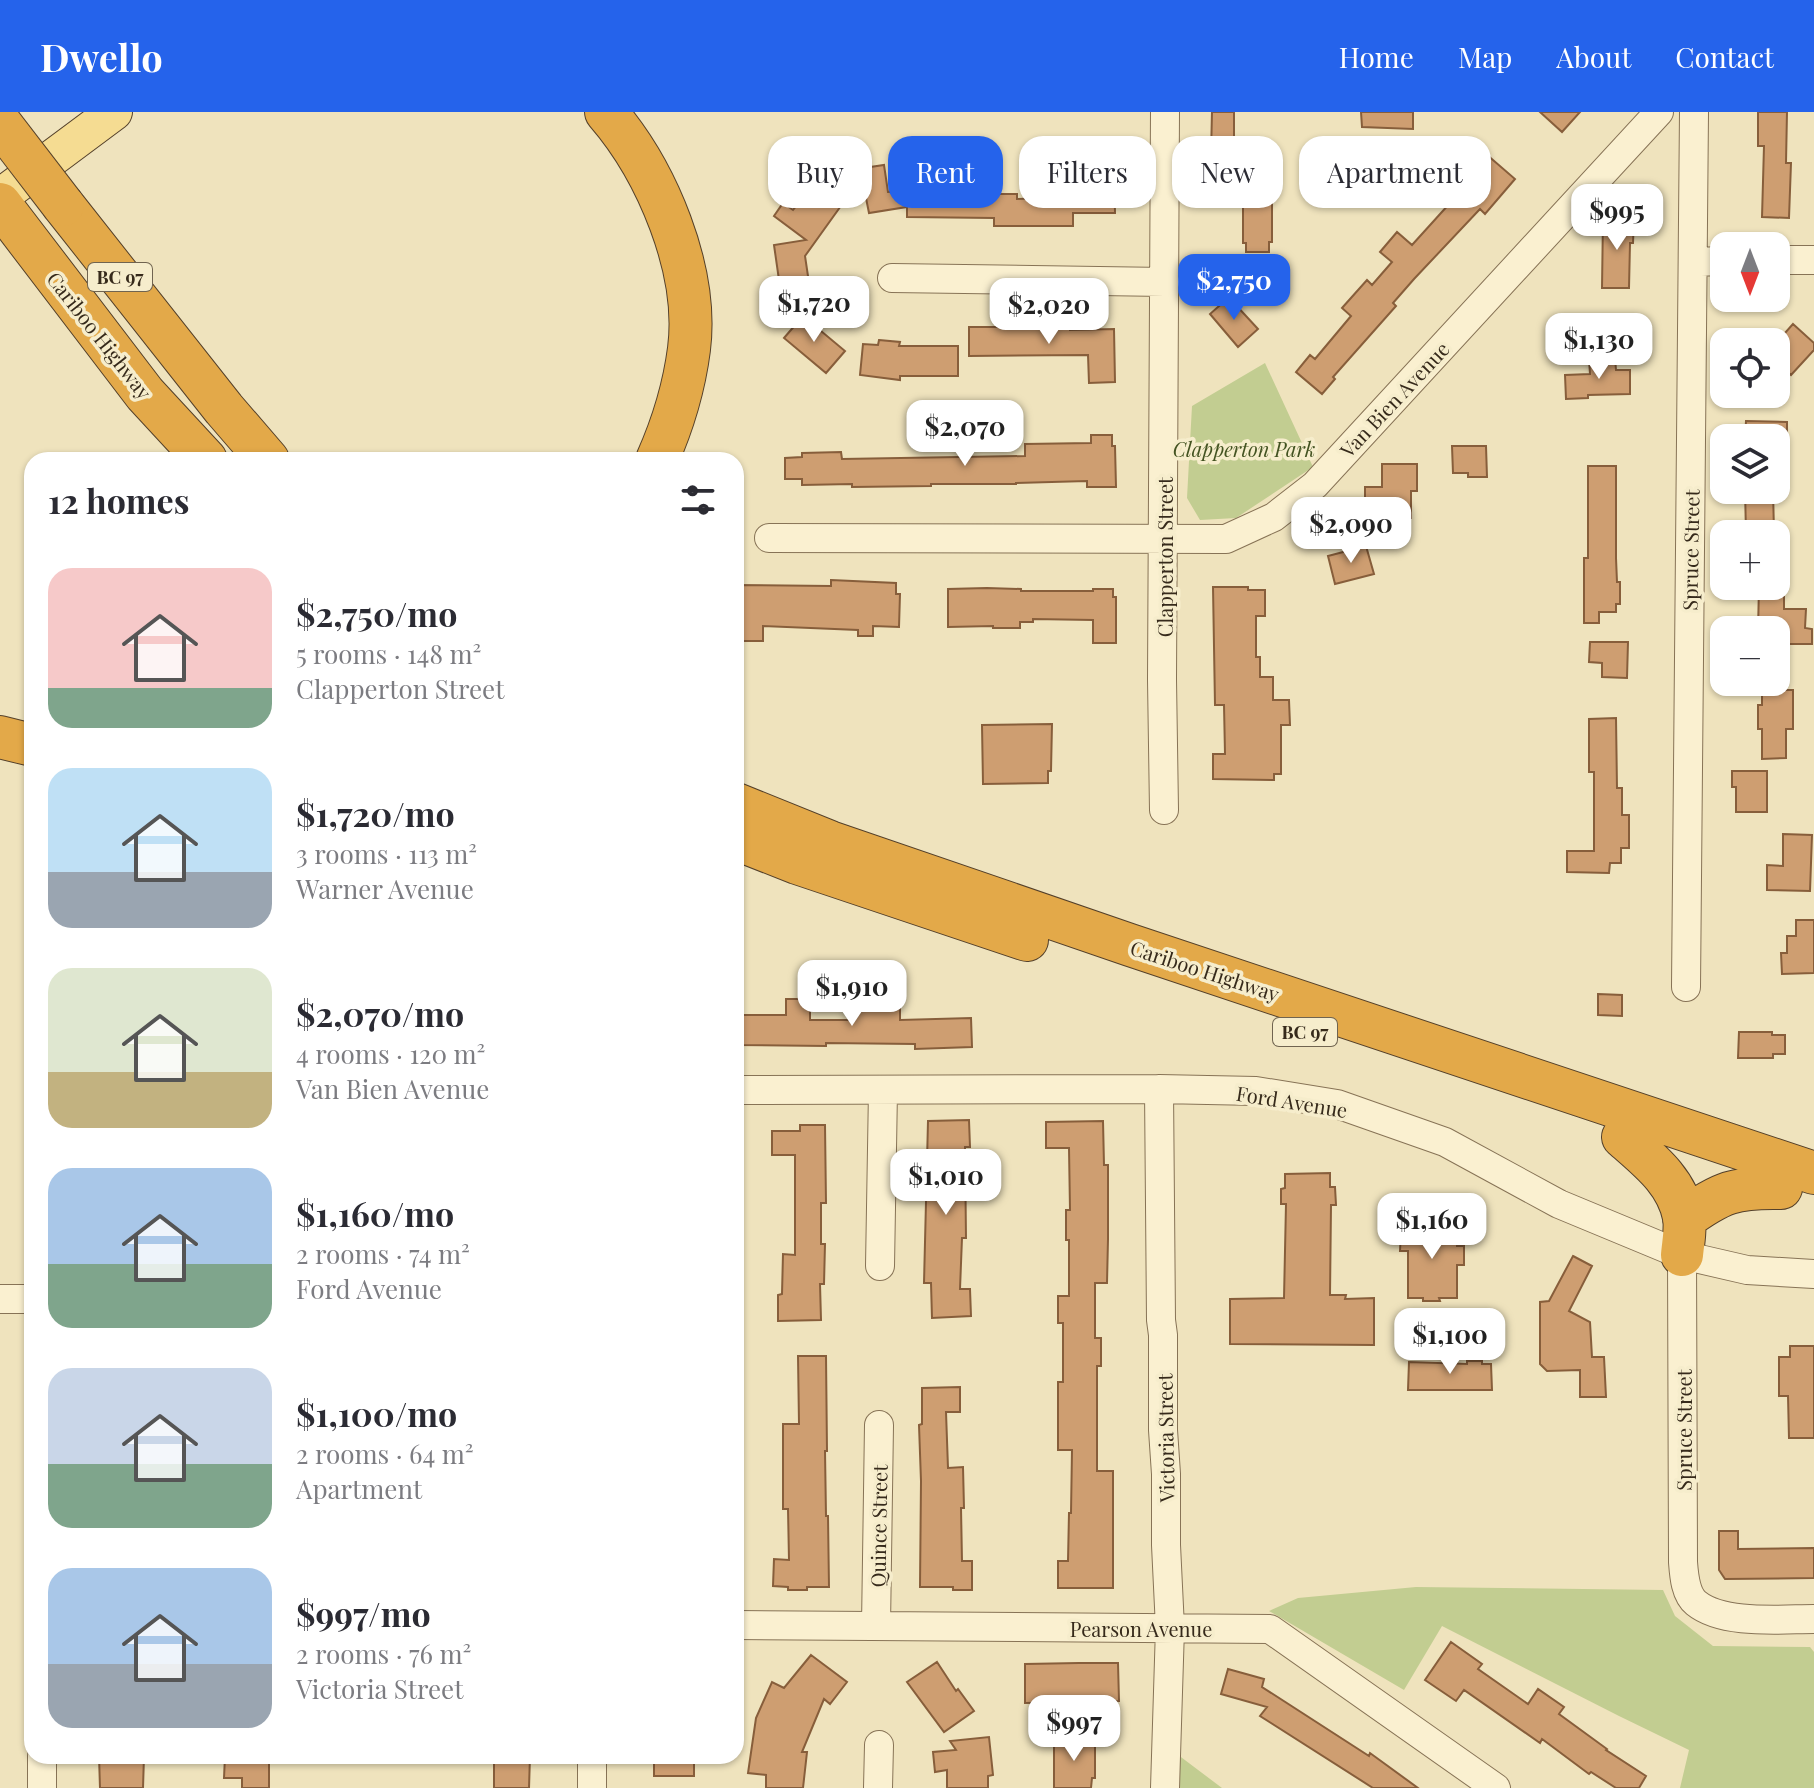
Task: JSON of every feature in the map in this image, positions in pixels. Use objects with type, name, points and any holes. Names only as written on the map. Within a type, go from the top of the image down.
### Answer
[{"type":"highway","points":[[606,112],[620,127],[647,168],[668,216],[684,269],[690,347],[680,401],[660,452]]},
{"type":"highway","points":[[628,112],[640,124],[669,170],[688,212],[703,265],[710,311],[709,366],[690,452]]},
{"type":"highway","name":"BC 97","points":[[0,123],[261,452]]},
{"type":"highway","name":"Cariboo Highway","points":[[0,204],[145,394],[199,452]]},
{"type":"highway","points":[[145,394],[178,452]]},
{"type":"highway","points":[[0,714],[24,719]]},
{"type":"highway","points":[[0,737],[24,743]]},
{"type":"highway","points":[[744,780],[781,811],[830,842]]},
{"type":"highway","name":"Cariboo Highway","points":[[744,807],[830,842],[1130,945],[1803,1187]]},
{"type":"highway","name":"Cariboo Highway","points":[[744,842],[925,906],[1623,1137],[1803,1187]]},
{"type":"highway","points":[[1623,1137],[1664,1173],[1678,1199],[1683,1237]]},
{"type":"highway","points":[[1683,1237],[1709,1201],[1750,1187],[1803,1187]]},
{"type":"main road","points":[[0,197],[114,112]]},
{"type":"street","name":"Clapperton Street","points":[[1164,810],[1165,112]]},
{"type":"street","name":"Van Bien Avenue","points":[[769,538],[1226,539],[1274,517],[1315,485],[1659,112]]},
{"type":"street","name":"Spruce Street","points":[[1686,987],[1694,112]]},
{"type":"street","points":[[1790,260],[1814,260]]},
{"type":"street","points":[[1693,262],[1710,261]]},
{"type":"street","points":[[892,278],[1165,282]]},
{"type":"street","name":"Victoria Street","points":[[1159,1089],[1163,1430],[1170,1628],[1165,1788]]},
{"type":"street","name":"Ford Avenue","points":[[744,1090],[1256,1091],[1337,1104],[1445,1142],[1559,1204],[1683,1237],[1747,1270],[1814,1274]]},
{"type":"street","points":[[880,1266],[883,1090]]},
{"type":"street","name":"Spruce Street","points":[[1683,1237],[1684,1581],[1694,1602],[1714,1612],[1736,1618],[1814,1619]]},
{"type":"street","points":[[0,1299],[24,1299]]},
{"type":"street","name":"Quince Street","points":[[876,1626],[879,1425]]},
{"type":"street","name":"Pearson Avenue","points":[[744,1625],[1270,1629],[1496,1788]]},
{"type":"street","points":[[878,1788],[879,1745]]},
{"type":"street","points":[[42,1764],[42,1788]]},
{"type":"street","points":[[592,1764],[592,1788]]},
{"type":"green space","name":"Clapperton Park","points":[[1265,363],[1313,467],[1236,518],[1200,520],[1187,498],[1192,406]]},
{"type":"green space","points":[[1416,1587],[1663,1590],[1675,1616],[1713,1646],[1810,1647],[1814,1652],[1814,1788],[1680,1788],[1689,1750],[1442,1626],[1404,1690],[1269,1611],[1298,1598]]},
{"type":"green space","points":[[1161,1742],[1222,1788],[1161,1788]]},
{"type":"building","points":[[1212,112],[1234,112],[1234,136],[1211,136]]},
{"type":"building","points":[[1361,112],[1413,112],[1413,129],[1362,127]]},
{"type":"building","points":[[1540,112],[1580,112],[1562,132]]},
{"type":"building","points":[[1758,112],[1787,112],[1786,163],[1791,163],[1789,218],[1762,217],[1764,146],[1758,146]]},
{"type":"building","points":[[1491,158],[1515,179],[1491,207]]},
{"type":"building","points":[[884,165],[888,208],[901,208],[869,213],[868,208],[872,208],[872,167]]},
{"type":"building","points":[[1003,194],[1017,194],[1019,208],[1115,208],[1115,213],[1073,213],[1073,226],[994,226],[994,218],[907,217],[907,208],[1003,208]]},
{"type":"building","points":[[780,208],[839,208],[805,256],[812,303],[783,308],[774,245],[806,240],[774,216]]},
{"type":"building","points":[[1243,208],[1272,208],[1269,252],[1246,252],[1246,243],[1243,243]]},
{"type":"building","points":[[1446,208],[1490,208],[1485,214],[1480,209],[1414,279],[1393,303],[1396,306],[1333,377],[1335,379],[1322,394],[1296,372],[1310,355],[1315,359],[1351,316],[1342,308],[1367,280],[1372,285],[1392,262],[1380,252],[1397,232],[1412,245]]},
{"type":"building","points":[[1603,218],[1634,218],[1629,288],[1602,288]]},
{"type":"building","points":[[1227,299],[1258,329],[1238,347],[1210,314]]},
{"type":"building","points":[[803,316],[845,351],[826,373],[784,338]]},
{"type":"building","points":[[1793,324],[1814,343],[1814,350],[1791,375],[1790,374],[1789,328]]},
{"type":"building","points":[[969,327],[1114,329],[1115,382],[1089,383],[1088,355],[969,356]]},
{"type":"building","points":[[879,340],[900,342],[899,346],[958,346],[958,376],[900,376],[900,380],[860,375],[863,344],[878,345]]},
{"type":"building","points":[[1615,358],[1616,370],[1630,370],[1630,394],[1566,399],[1565,375],[1590,374],[1589,359]]},
{"type":"building","points":[[1746,421],[1787,422],[1787,424],[1746,424]]},
{"type":"building","points":[[1091,435],[1112,435],[1116,487],[1087,487],[1087,481],[852,487],[852,484],[802,485],[802,479],[785,479],[785,458],[802,457],[802,453],[841,452],[842,459],[1025,456],[1025,444],[1091,443]]},
{"type":"building","points":[[1452,446],[1486,446],[1487,477],[1453,473]]},
{"type":"building","points":[[1382,464],[1417,464],[1417,491],[1411,491],[1411,518],[1396,518],[1396,530],[1365,530],[1365,487],[1382,487]]},
{"type":"building","points":[[1588,466],[1616,466],[1616,558],[1620,604],[1616,604],[1616,612],[1599,612],[1599,623],[1584,623]]},
{"type":"building","points":[[1745,504],[1773,504],[1774,520],[1746,520]]},
{"type":"building","points":[[1366,546],[1374,574],[1335,584],[1328,556]]},
{"type":"building","points":[[831,580],[896,583],[896,594],[900,594],[899,627],[873,626],[873,636],[858,636],[858,630],[763,626],[763,641],[744,641],[744,585],[831,586]]},
{"type":"building","points":[[1213,587],[1265,590],[1265,616],[1256,616],[1256,657],[1260,657],[1260,677],[1273,677],[1273,700],[1289,700],[1290,725],[1281,725],[1281,774],[1274,774],[1274,780],[1213,779],[1213,754],[1225,754],[1224,705],[1215,705]]},
{"type":"building","points":[[948,589],[1021,591],[1113,589],[1113,597],[1116,597],[1116,643],[1093,643],[1093,620],[1033,619],[1033,622],[1020,622],[1020,628],[948,627]]},
{"type":"building","points":[[1759,600],[1784,600],[1784,609],[1806,609],[1805,628],[1812,629],[1812,644],[1790,644],[1790,616],[1758,616]]},
{"type":"building","points":[[1590,642],[1628,642],[1627,678],[1602,677],[1602,663],[1589,662]]},
{"type":"building","points":[[1790,690],[1793,690],[1793,729],[1786,729],[1786,758],[1762,759],[1758,705],[1762,705],[1762,696],[1790,696]]},
{"type":"building","points":[[1616,718],[1617,788],[1622,788],[1622,815],[1629,815],[1629,848],[1621,848],[1621,863],[1610,863],[1609,873],[1567,872],[1567,851],[1594,851],[1594,772],[1589,772],[1589,719]]},
{"type":"building","points":[[1052,724],[1048,783],[983,784],[982,725]]},
{"type":"building","points":[[1732,771],[1767,771],[1767,812],[1736,812],[1736,787],[1732,787]]},
{"type":"building","points":[[1783,834],[1812,835],[1810,891],[1767,890],[1767,865],[1783,866]]},
{"type":"building","points":[[1796,920],[1814,920],[1814,973],[1782,974],[1781,953],[1787,953],[1787,936],[1796,936]]},
{"type":"building","points":[[1598,994],[1622,995],[1622,1016],[1598,1015]]},
{"type":"building","points":[[786,999],[810,999],[810,1020],[853,1020],[853,999],[900,999],[900,1020],[971,1018],[972,1047],[915,1049],[915,1044],[826,1043],[826,1046],[744,1045],[744,1015],[786,1015]]},
{"type":"building","points":[[1739,1032],[1785,1035],[1785,1054],[1773,1054],[1773,1058],[1738,1058]]},
{"type":"building","points":[[969,1120],[970,1147],[965,1147],[966,1238],[962,1238],[960,1289],[970,1289],[971,1316],[932,1318],[931,1283],[924,1283],[928,1121]]},
{"type":"building","points":[[1103,1121],[1104,1165],[1108,1165],[1108,1239],[1107,1283],[1095,1283],[1095,1338],[1101,1338],[1101,1366],[1097,1366],[1097,1471],[1113,1471],[1113,1588],[1058,1588],[1058,1561],[1068,1561],[1071,1513],[1072,1450],[1058,1450],[1058,1382],[1063,1382],[1063,1323],[1058,1323],[1058,1296],[1069,1296],[1066,1210],[1070,1210],[1069,1148],[1046,1148],[1046,1122]]},
{"type":"building","points":[[800,1125],[825,1125],[826,1203],[821,1203],[821,1244],[825,1244],[824,1284],[820,1284],[821,1320],[778,1321],[783,1254],[795,1255],[795,1155],[772,1155],[772,1131],[800,1131]]},
{"type":"building","points":[[1330,1173],[1330,1187],[1335,1187],[1336,1205],[1331,1205],[1330,1295],[1346,1295],[1345,1299],[1374,1298],[1374,1345],[1230,1344],[1230,1299],[1284,1298],[1286,1204],[1281,1204],[1281,1189],[1285,1188],[1285,1174]]},
{"type":"building","points":[[1409,1226],[1457,1226],[1457,1246],[1464,1246],[1464,1265],[1457,1265],[1457,1298],[1423,1301],[1423,1298],[1408,1298],[1408,1251],[1400,1251],[1401,1230]]},
{"type":"building","points":[[1573,1256],[1592,1266],[1569,1311],[1590,1322],[1592,1357],[1604,1357],[1606,1397],[1580,1397],[1580,1370],[1547,1371],[1540,1364],[1540,1302],[1549,1301]]},
{"type":"building","points":[[1790,1346],[1814,1346],[1814,1438],[1789,1438],[1788,1396],[1779,1396],[1779,1357],[1790,1357]]},
{"type":"building","points":[[798,1356],[826,1356],[829,1587],[788,1590],[788,1587],[773,1586],[774,1559],[789,1560],[788,1509],[783,1509],[783,1424],[799,1424]]},
{"type":"building","points":[[1467,1361],[1491,1364],[1492,1390],[1408,1390],[1409,1362],[1467,1364]]},
{"type":"building","points":[[960,1387],[960,1412],[946,1412],[948,1468],[963,1467],[962,1561],[972,1561],[972,1590],[920,1587],[919,1425],[922,1424],[922,1388]]},
{"type":"building","points":[[1719,1531],[1738,1531],[1738,1549],[1814,1548],[1814,1578],[1725,1579],[1719,1570]]},
{"type":"building","points":[[1451,1642],[1482,1664],[1478,1669],[1528,1704],[1538,1689],[1564,1707],[1559,1714],[1646,1776],[1639,1788],[1616,1788],[1591,1772],[1589,1774],[1542,1739],[1540,1743],[1464,1690],[1456,1701],[1425,1680]]},
{"type":"building","points":[[811,1655],[847,1682],[830,1704],[824,1699],[802,1752],[807,1752],[803,1788],[766,1788],[766,1775],[748,1773],[756,1718],[772,1682],[784,1688]]},
{"type":"building","points":[[937,1662],[974,1711],[944,1732],[907,1682]]},
{"type":"building","points":[[1118,1663],[1119,1701],[1025,1703],[1025,1664]]},
{"type":"building","points":[[1228,1669],[1264,1679],[1262,1687],[1369,1756],[1370,1753],[1418,1788],[1373,1788],[1260,1716],[1267,1707],[1221,1694]]},
{"type":"building","points":[[989,1737],[993,1775],[988,1776],[988,1788],[947,1788],[947,1770],[935,1772],[933,1752],[956,1750],[950,1741]]},
{"type":"building","points":[[1095,1739],[1095,1778],[1092,1778],[1091,1788],[1054,1788],[1054,1740]]},
{"type":"building","points":[[99,1764],[144,1764],[143,1788],[100,1788]]},
{"type":"building","points":[[225,1764],[269,1764],[269,1788],[242,1788],[242,1778],[224,1778]]},
{"type":"building","points":[[494,1764],[530,1764],[529,1788],[494,1788]]},
{"type":"building","points":[[654,1764],[694,1764],[694,1776],[654,1776]]}]
